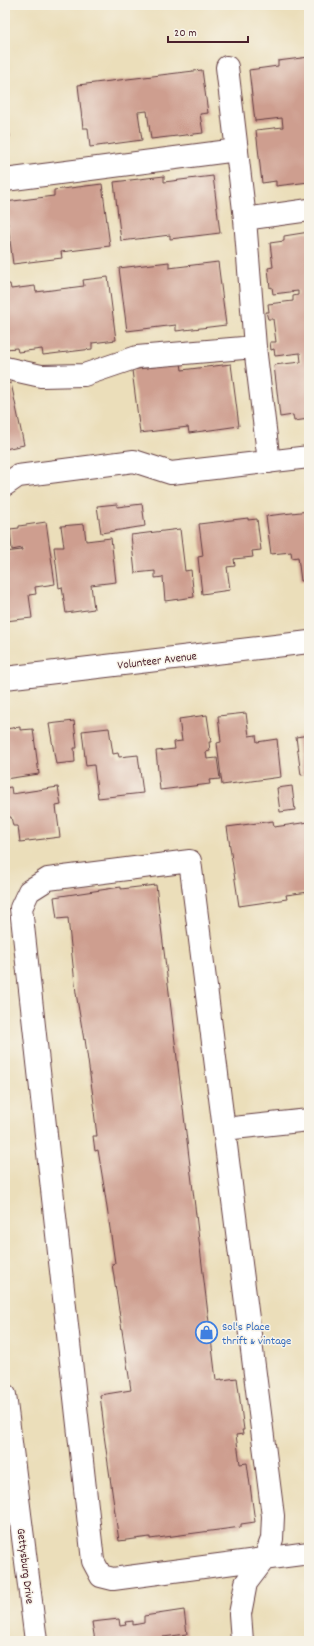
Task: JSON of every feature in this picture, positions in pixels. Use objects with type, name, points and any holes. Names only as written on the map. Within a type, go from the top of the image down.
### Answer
[{"type":"street","points":[[227,67],[245,219],[255,347],[269,462]]},
{"type":"street","points":[[5,180],[237,150]]},
{"type":"street","points":[[245,219],[309,210]]},
{"type":"street","points":[[5,368],[41,376],[84,375],[137,357],[255,347]]},
{"type":"street","points":[[5,485],[18,476],[134,461],[171,472],[309,457]]},
{"type":"street","name":"Volunteer Avenue","points":[[5,678],[309,642]]},
{"type":"street","points":[[242,1641],[240,1614],[246,1583],[265,1558],[272,1539],[273,1516],[190,861],[48,878],[29,891],[21,908],[93,1561],[101,1576],[114,1579],[265,1558],[309,1553]]},
{"type":"street","points":[[224,1129],[309,1120]]},
{"type":"street","name":"Gettysburg Drive","points":[[5,1395],[36,1641]]},
{"type":"building","points":[[309,57],[309,182],[276,186],[276,181],[262,183],[256,130],[283,127],[282,118],[255,121],[249,70],[278,66],[278,61]]},
{"type":"building","points":[[202,70],[208,113],[200,114],[203,133],[151,139],[147,111],[138,112],[142,140],[90,147],[88,128],[83,128],[78,85]]},
{"type":"building","points":[[5,101],[10,137],[5,138]]},
{"type":"building","points":[[164,176],[164,182],[213,176],[220,233],[170,239],[170,235],[121,241],[114,182]]},
{"type":"building","points":[[102,184],[110,246],[61,252],[62,258],[13,264],[5,202],[54,196],[54,190]]},
{"type":"building","points":[[309,232],[309,419],[294,421],[293,415],[280,417],[274,365],[301,362],[300,353],[275,356],[274,349],[271,350],[270,342],[276,342],[273,319],[268,319],[266,312],[269,312],[268,304],[293,301],[293,296],[298,295],[298,291],[273,294],[272,287],[270,288],[268,268],[273,267],[270,243],[284,241],[284,236]]},
{"type":"building","points":[[169,262],[169,268],[218,262],[226,325],[176,331],[176,325],[127,331],[119,268]]},
{"type":"building","points":[[108,277],[116,340],[92,343],[92,349],[43,355],[42,349],[18,352],[17,348],[5,349],[5,284],[10,284],[11,289],[35,286],[36,292],[84,286],[83,280]]},
{"type":"building","points":[[181,363],[182,370],[231,364],[239,426],[189,433],[188,427],[140,433],[132,370]]},
{"type":"building","points":[[11,383],[24,445],[5,449],[5,384]]},
{"type":"building","points":[[117,504],[117,507],[142,504],[145,526],[101,533],[97,506]]},
{"type":"building","points":[[309,511],[309,580],[301,581],[298,557],[292,558],[291,552],[271,554],[266,516]]},
{"type":"building","points":[[248,518],[248,520],[257,519],[261,550],[252,551],[253,557],[234,559],[235,566],[227,567],[230,590],[202,594],[198,557],[203,556],[199,524]]},
{"type":"building","points":[[46,522],[55,584],[35,587],[36,594],[29,595],[32,618],[5,621],[5,552],[22,550],[22,548],[12,550],[10,529],[19,528],[19,526]]},
{"type":"building","points":[[84,524],[86,541],[111,538],[116,582],[91,585],[94,609],[66,613],[62,587],[59,588],[54,547],[64,547],[61,526]]},
{"type":"building","points":[[180,529],[185,571],[191,570],[194,597],[165,601],[163,577],[155,578],[155,571],[135,573],[131,535]]},
{"type":"building","points":[[246,713],[249,736],[256,735],[257,742],[277,739],[281,777],[222,785],[217,743],[221,742],[218,716]]},
{"type":"building","points":[[207,715],[211,742],[209,742],[210,751],[206,752],[207,759],[217,758],[220,779],[209,780],[210,784],[160,790],[156,751],[175,749],[174,742],[182,741],[179,719]]},
{"type":"building","points":[[74,721],[77,748],[74,748],[75,762],[56,764],[49,724]]},
{"type":"building","points":[[20,727],[20,730],[33,729],[39,774],[5,779],[5,729]]},
{"type":"building","points":[[109,728],[113,754],[118,753],[119,757],[138,755],[143,793],[98,798],[94,765],[86,766],[82,731]]},
{"type":"building","points":[[309,735],[309,774],[301,775],[296,737]]},
{"type":"building","points":[[292,786],[295,810],[280,812],[277,788]]},
{"type":"building","points":[[11,787],[12,794],[58,787],[61,805],[56,806],[60,837],[20,842],[18,826],[13,826],[11,817],[5,817],[5,788]]},
{"type":"building","points":[[273,821],[274,827],[309,822],[309,892],[286,895],[287,899],[239,906],[227,827]]},
{"type":"building","points":[[156,885],[216,1380],[237,1378],[244,1430],[242,1430],[243,1434],[236,1435],[240,1464],[247,1463],[255,1522],[241,1524],[241,1527],[150,1539],[150,1537],[119,1541],[103,1428],[100,1395],[131,1390],[112,1264],[115,1263],[104,1187],[98,1150],[95,1151],[93,1136],[97,1136],[95,1111],[85,1039],[84,1040],[76,993],[68,918],[57,919],[54,897],[121,887],[121,889]]},
{"type":"building","points":[[184,1610],[187,1634],[163,1637],[164,1641],[95,1641],[92,1622],[119,1619],[120,1626],[126,1625],[125,1622],[133,1621],[133,1625],[144,1623],[144,1616]]},
{"type":"place","name":"Sol's Place thrift & vintage","points":[[207,1333]]}]
